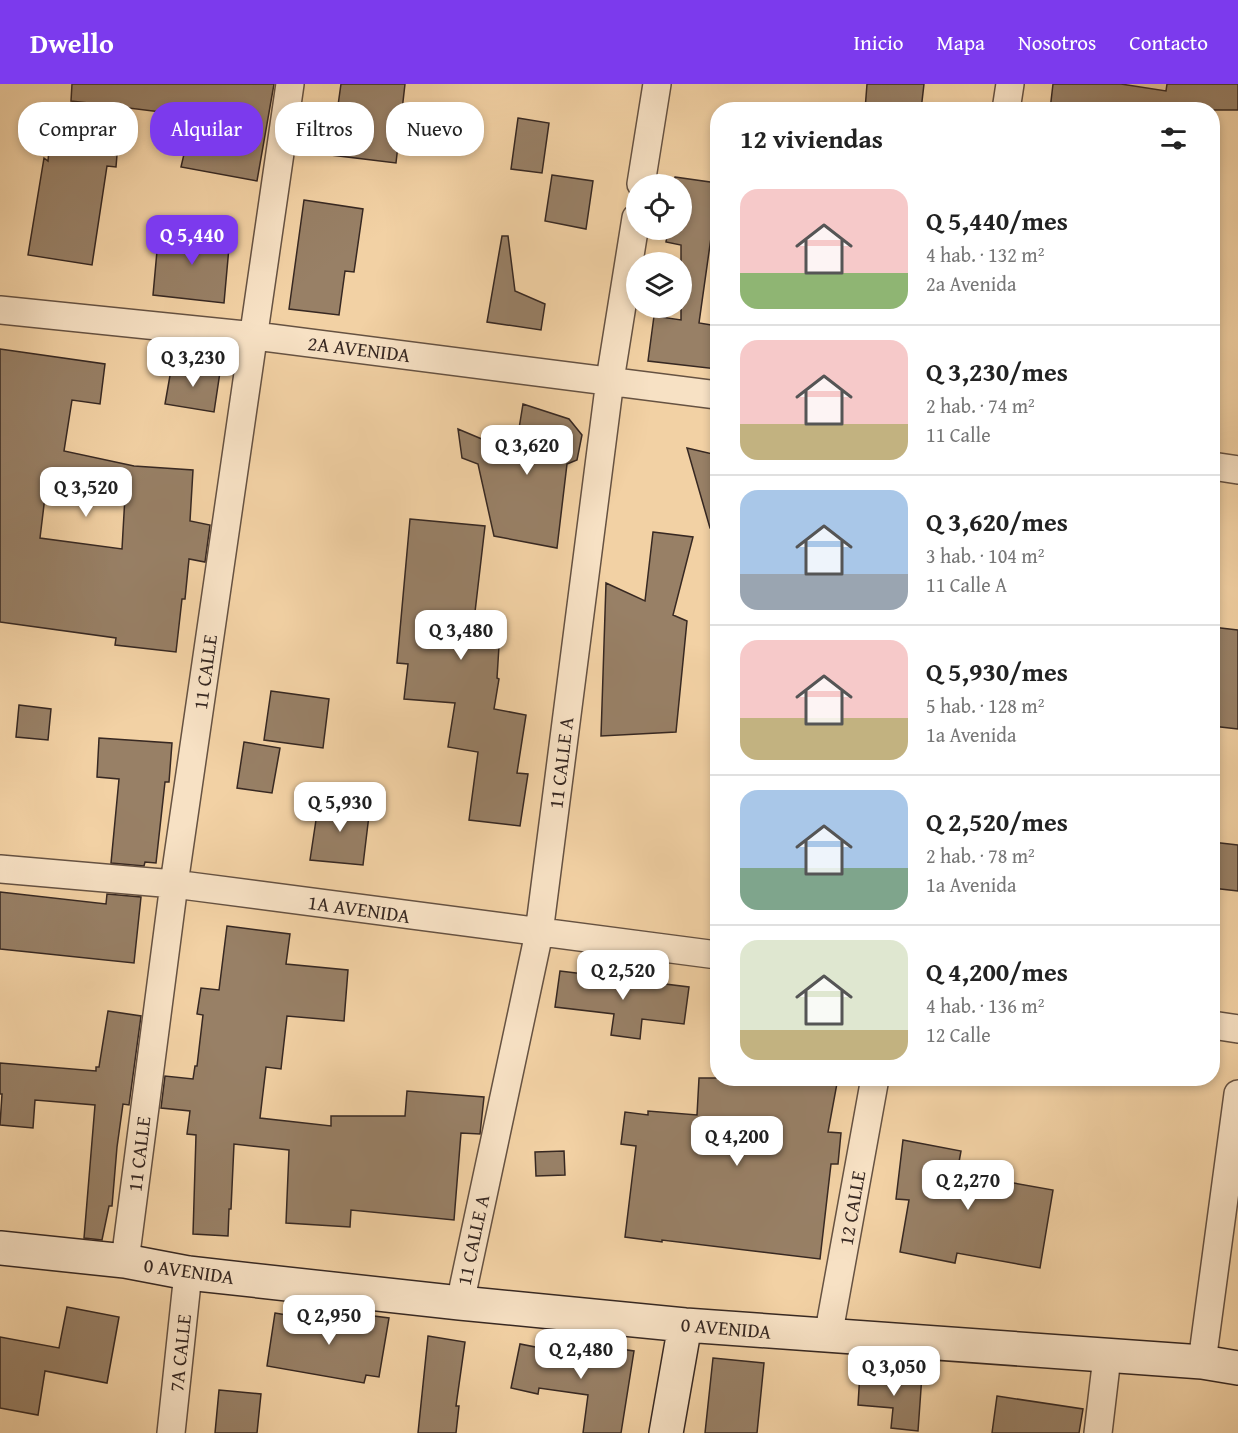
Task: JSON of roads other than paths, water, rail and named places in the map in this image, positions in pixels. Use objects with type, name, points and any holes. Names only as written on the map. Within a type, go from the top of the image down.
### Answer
[{"type":"street","name":"11 CALLE","points":[[125,1262],[174,884],[290,84]]},
{"type":"street","points":[[643,174],[657,84]]},
{"type":"street","points":[[1007,102],[1010,84]]},
{"type":"street","name":"11 CALLE A","points":[[460,1303],[539,933],[610,380],[632,240]]},
{"type":"street","name":"2A AVENIDA","points":[[0,310],[255,336],[710,394]]},
{"type":"street","points":[[1220,467],[1238,470]]},
{"type":"street","name":"1A AVENIDA","points":[[0,869],[174,884],[710,954]]},
{"type":"street","points":[[1220,1026],[1238,1029]]},
{"type":"street","name":"12 CALLE","points":[[828,1337],[874,1086]]},
{"type":"street","points":[[1202,1362],[1238,1094]]},
{"type":"street","name":"0 AVENIDA","points":[[0,1248],[125,1262],[188,1273],[685,1325],[1202,1362],[1238,1368]]},
{"type":"street","name":"7A CALLE","points":[[171,1433],[188,1273]]},
{"type":"street","points":[[666,1433],[685,1325]]},
{"type":"street","points":[[1098,1433],[1107,1357]]}]
